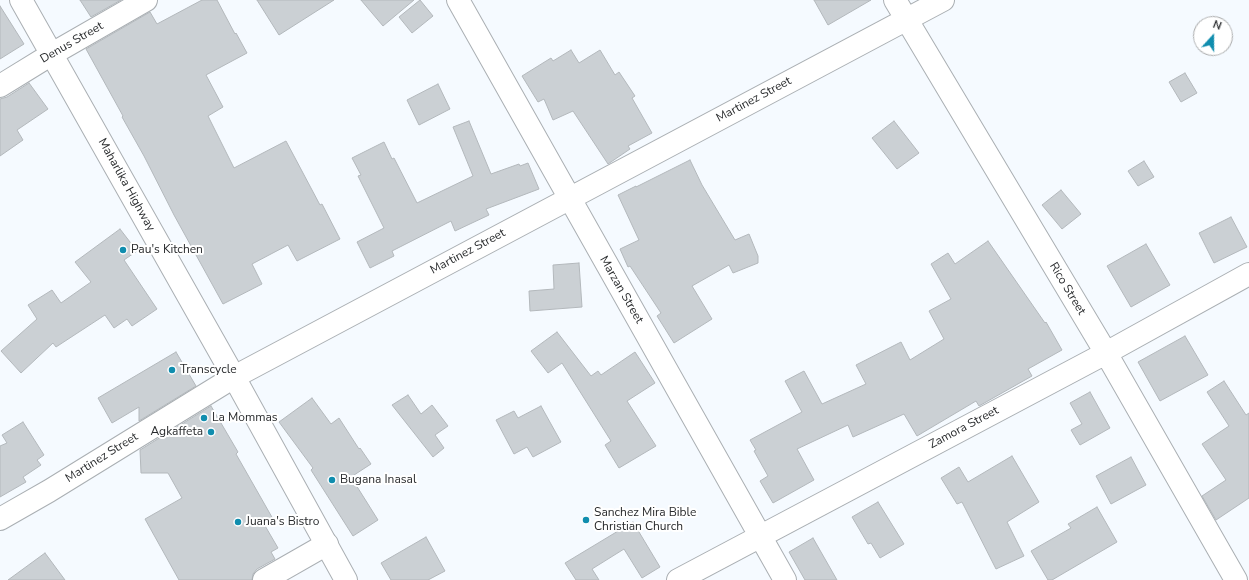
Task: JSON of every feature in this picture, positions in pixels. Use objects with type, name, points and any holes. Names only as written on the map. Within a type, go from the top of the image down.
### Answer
[{"type":"main road","name":"Maharlika Highway","points":[[21,0],[234,377],[346,580]]},
{"type":"main road","name":"Denus Street","points":[[0,86],[146,0]]},
{"type":"main road","name":"Marzan Street","points":[[458,0],[762,536],[785,580]]},
{"type":"main road","name":"Rico Street","points":[[895,0],[1106,353],[1236,580]]},
{"type":"main road","name":"Martinez Street","points":[[0,519],[49,491],[234,377],[943,0]]},
{"type":"main road","name":"Zamora Street","points":[[678,580],[1106,353],[1249,274]]},
{"type":"main road","points":[[264,580],[327,544]]},
{"type":"building","points":[[80,0],[121,0],[91,17]]},
{"type":"building","points":[[202,0],[217,0],[247,53],[206,75],[223,107],[208,116],[234,168],[286,141],[340,239],[297,261],[288,245],[252,264],[262,284],[223,304],[86,49],[150,12],[157,24]]},
{"type":"building","points":[[257,0],[334,0],[279,35]]},
{"type":"building","points":[[361,0],[414,0],[383,26]]},
{"type":"building","points":[[420,0],[433,16],[412,33],[399,17]]},
{"type":"building","points":[[814,0],[871,0],[828,25]]},
{"type":"building","points":[[0,6],[24,44],[0,59]]},
{"type":"building","points":[[571,50],[579,63],[600,50],[615,75],[619,72],[635,96],[632,98],[652,133],[628,146],[630,149],[608,164],[573,111],[553,120],[544,99],[538,102],[522,76],[551,58],[553,61]]},
{"type":"building","points":[[1185,73],[1197,93],[1181,102],[1169,82]]},
{"type":"building","points":[[29,83],[48,109],[17,130],[23,140],[0,156],[0,99],[7,97]]},
{"type":"building","points":[[438,84],[450,109],[419,125],[407,100]]},
{"type":"building","points":[[469,121],[491,174],[519,164],[520,166],[528,163],[539,189],[486,209],[489,215],[455,231],[451,221],[392,251],[394,256],[370,268],[357,242],[384,228],[358,176],[361,175],[352,158],[384,142],[417,203],[473,176],[453,127]]},
{"type":"building","points":[[894,121],[919,153],[897,169],[872,138]]},
{"type":"building","points":[[690,160],[702,185],[735,240],[749,234],[758,256],[758,263],[733,273],[729,265],[692,286],[712,319],[674,343],[657,316],[661,313],[630,266],[628,267],[620,249],[639,240],[618,195]]},
{"type":"building","points":[[1144,161],[1154,177],[1138,186],[1128,171]]},
{"type":"building","points":[[1061,190],[1081,214],[1062,229],[1042,205]]},
{"type":"building","points":[[1231,217],[1247,247],[1214,263],[1199,233]]},
{"type":"building","points":[[120,229],[137,251],[124,260],[157,309],[132,326],[127,319],[114,328],[105,315],[56,347],[53,343],[21,373],[1,351],[37,319],[28,305],[52,290],[61,303],[91,282],[75,262]]},
{"type":"building","points":[[988,241],[1045,323],[1046,322],[1062,350],[1028,369],[1032,376],[979,406],[976,401],[917,436],[904,414],[853,437],[848,425],[797,449],[814,480],[773,503],[760,481],[768,476],[754,451],[756,450],[750,440],[802,412],[785,381],[804,371],[822,404],[866,384],[856,365],[901,342],[910,360],[944,339],[929,311],[951,299],[931,264],[948,253],[955,264]]},
{"type":"building","points":[[1146,244],[1170,285],[1131,307],[1107,266]]},
{"type":"building","points":[[579,263],[582,307],[530,311],[529,291],[554,289],[553,265]]},
{"type":"building","points":[[557,332],[591,376],[598,371],[601,375],[635,352],[655,383],[627,401],[656,446],[619,468],[605,445],[611,441],[562,363],[548,373],[531,351]]},
{"type":"building","points":[[1185,336],[1208,375],[1160,401],[1138,362]]},
{"type":"building","points":[[176,352],[196,386],[139,421],[139,407],[112,423],[98,398]]},
{"type":"building","points":[[1224,381],[1246,415],[1249,413],[1249,498],[1216,520],[1202,496],[1226,480],[1202,444],[1229,426],[1207,392]]},
{"type":"building","points":[[1090,392],[1110,428],[1080,445],[1071,430],[1082,424],[1070,403]]},
{"type":"building","points":[[408,395],[421,414],[432,405],[448,426],[435,435],[444,448],[433,457],[392,405]]},
{"type":"building","points":[[312,398],[331,424],[339,418],[359,449],[360,448],[371,464],[351,477],[378,520],[353,536],[311,470],[313,468],[279,422]]},
{"type":"building","points":[[211,406],[238,452],[236,454],[273,519],[264,524],[278,548],[271,552],[275,559],[257,569],[253,574],[252,580],[179,580],[145,519],[182,498],[168,473],[141,473],[140,450]]},
{"type":"building","points":[[541,406],[561,442],[533,457],[527,447],[514,454],[496,420],[514,411],[518,418]]},
{"type":"building","points":[[23,422],[44,455],[37,460],[41,465],[23,477],[26,482],[0,497],[0,446],[7,443],[2,435]]},
{"type":"building","points":[[1012,456],[1039,502],[1007,522],[1024,556],[996,569],[962,502],[957,504],[941,478],[959,467],[968,482]]},
{"type":"building","points":[[1131,457],[1146,485],[1111,504],[1096,476]]},
{"type":"building","points":[[878,502],[904,544],[880,558],[871,543],[868,544],[852,517]]},
{"type":"building","points":[[1097,507],[1117,542],[1052,580],[1048,580],[1031,551],[1071,528],[1068,524]]},
{"type":"building","points":[[633,522],[660,567],[642,578],[624,549],[592,569],[599,580],[576,580],[565,563]]},
{"type":"building","points":[[426,537],[445,571],[428,580],[391,580],[381,563]]},
{"type":"building","points":[[813,538],[837,580],[805,580],[789,552]]},
{"type":"building","points":[[45,553],[65,580],[8,580]]},
{"type":"place","name":"Pau's Kitchen","points":[[123,250]]},
{"type":"place","name":"Transcycle","points":[[172,370]]},
{"type":"place","name":"La Mommas","points":[[204,418]]},
{"type":"place","name":"Agkaffeta","points":[[211,432]]},
{"type":"place","name":"Bugana Inasal","points":[[332,480]]},
{"type":"place","name":"Sanchez Mira Bible Christian Church","points":[[586,520]]},
{"type":"place","name":"Juana's Bistro","points":[[238,522]]}]
